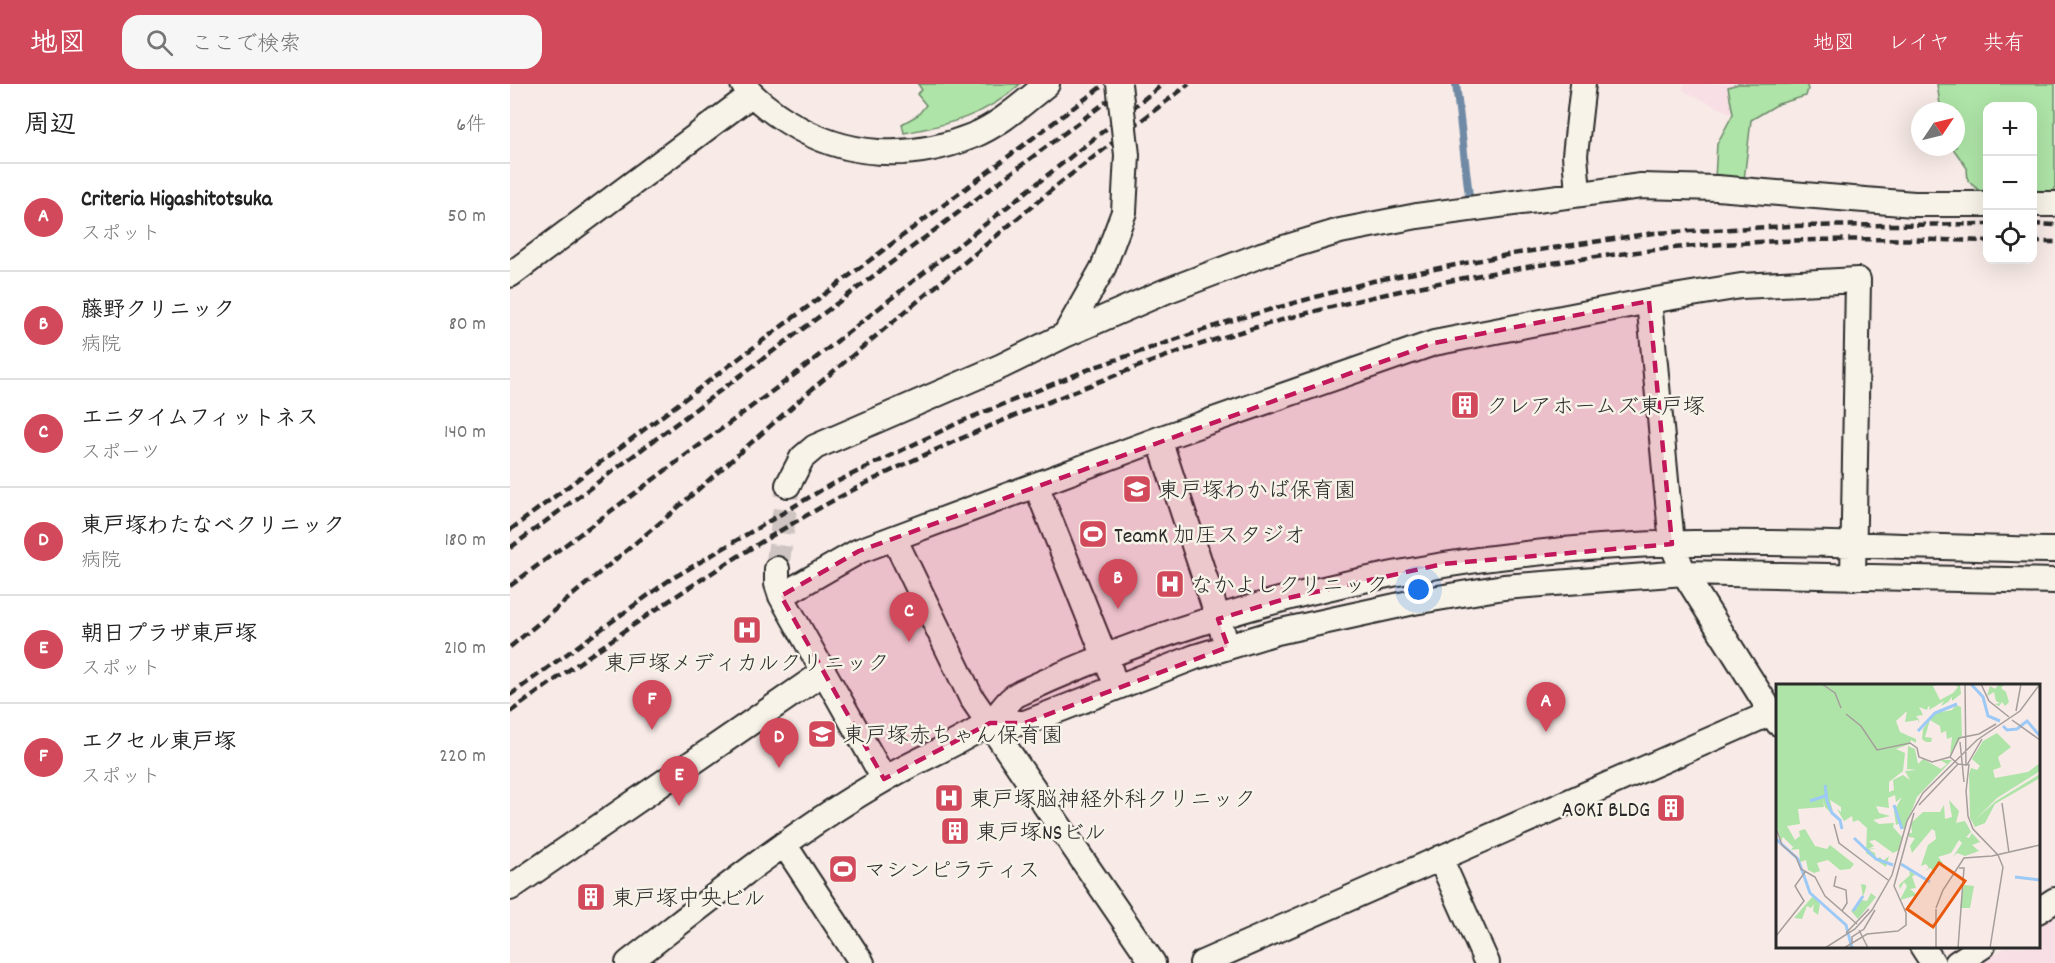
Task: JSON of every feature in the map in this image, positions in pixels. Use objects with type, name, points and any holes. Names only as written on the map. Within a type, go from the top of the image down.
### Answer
[{"type":"street","points":[[510,275],[747,89],[777,115],[821,140],[846,148],[890,154],[933,149],[974,136],[1009,114],[1047,84]]},
{"type":"street","points":[[1065,335],[1103,268],[1124,212],[1127,155],[1119,84]]},
{"type":"street","points":[[1578,194],[1575,155],[1583,84]]},
{"type":"street","points":[[788,485],[802,458],[815,447],[1002,366],[1065,335],[1219,271],[1340,231],[1417,216],[1641,186],[1717,188],[1914,204],[1983,204]]},
{"type":"street","points":[[2037,204],[2055,204]]},
{"type":"street","points":[[782,596],[859,551],[1159,439],[1434,343],[1649,301],[1741,286],[1858,280],[1853,578]]},
{"type":"street","points":[[1202,963],[1440,858],[1774,718],[1684,573],[1672,544],[1649,301]]},
{"type":"street","points":[[1159,439],[1228,647]]},
{"type":"street","points":[[1036,485],[1116,686]]},
{"type":"street","points":[[894,538],[971,697],[1153,963]]},
{"type":"street","points":[[628,963],[784,844],[884,779],[990,723],[1014,695],[1106,657],[1218,619],[1363,580],[1443,564],[1530,554],[1672,544],[2055,550]]},
{"type":"street","points":[[777,569],[777,584],[782,596],[884,779]]},
{"type":"street","points":[[990,723],[1025,723],[1116,686],[1228,647],[1354,614],[1504,587],[1684,573],[2055,581]]},
{"type":"street","points":[[510,888],[824,672]]},
{"type":"street","points":[[784,844],[862,963]]},
{"type":"street","points":[[1440,858],[1487,963]]},
{"type":"street","points":[[2040,910],[2055,900]]},
{"type":"street","points":[[1923,948],[1933,963]]},
{"type":"street","points":[[1957,963],[1980,948]]},
{"type":"highlighted area","points":[[1649,301],[1672,544],[1443,564],[1288,598],[1218,619],[1228,647],[1025,723],[990,723],[884,779],[781,596],[859,551],[1434,343]]},
{"type":"shaded area","points":[[1685,84],[1736,84],[1728,86],[1732,114],[1682,90]]},
{"type":"shaded area","points":[[2055,916],[2055,963],[1981,963],[2005,948],[2040,948],[2040,925]]},
{"type":"green space","points":[[918,84],[1020,84],[1008,95],[981,111],[951,122],[904,133],[902,124],[918,115],[926,105],[917,94],[922,90]]},
{"type":"green space","points":[[1738,84],[1806,84],[1808,89],[1806,96],[1778,104],[1751,120],[1744,180],[1715,179],[1717,144],[1733,114],[1728,87]]},
{"type":"green space","points":[[1937,84],[2055,84],[2055,193],[2037,193],[2037,102],[1983,102],[1983,192],[1981,192],[1968,181],[1967,168],[1958,156],[1965,156],[1965,102],[1940,102]]},
{"type":"waterway","points":[[1456,84],[1469,196]]},
{"type":"tunnel","points":[[777,569],[788,485]]},
{"type":"railway","points":[[510,530],[1105,84]]},
{"type":"railway","points":[[510,548],[1130,84]]},
{"type":"railway","points":[[510,586],[798,372],[1163,84]]},
{"type":"railway","points":[[510,647],[668,516],[811,390],[1060,183],[1189,84]]},
{"type":"railway","points":[[510,695],[668,581],[830,485],[960,422],[1092,368],[1233,320],[1373,281],[1512,254],[1654,233],[1789,226],[1983,224]]},
{"type":"railway","points":[[2037,224],[2055,225]]},
{"type":"railway","points":[[510,712],[711,574],[860,486],[1006,419],[1213,340],[1393,292],[1497,272],[1602,256],[1695,246],[1778,241],[1862,239],[1983,241]]},
{"type":"railway","points":[[2037,242],[2055,242]]},
{"type":"place","name":"クレアホームズ東戸塚","points":[[1465,405]]},
{"type":"place","name":"東戸塚わかば保育園","points":[[1137,489]]},
{"type":"place","name":"TeamK 加圧スタジオ","points":[[1093,534]]},
{"type":"place","name":"なかよしクリニック","points":[[1170,584]]},
{"type":"place","name":"藤野クリニック","points":[[1118,609]]},
{"type":"place","name":"東戸塚メディカルクリニック","points":[[747,630]]},
{"type":"place","name":"エニタイムフィットネス","points":[[909,642]]},
{"type":"place","name":"エクセル東戸塚","points":[[652,730]]},
{"type":"place","name":"Criteria Higashitotsuka","points":[[1546,732]]},
{"type":"place","name":"東戸塚赤ちゃん保育園","points":[[822,734]]},
{"type":"place","name":"東戸塚わたなべクリニック","points":[[779,768]]},
{"type":"place","name":"東戸塚脳神経外科クリニック","points":[[949,798]]},
{"type":"place","name":"朝日プラザ東戸塚","points":[[679,806]]},
{"type":"place","name":"AOKI BLDG","points":[[1671,808]]},
{"type":"place","name":"東戸塚NSビル","points":[[955,831]]},
{"type":"place","name":"マシンピラティス","points":[[843,869]]},
{"type":"place","name":"東戸塚中央ビル","points":[[591,897]]}]
